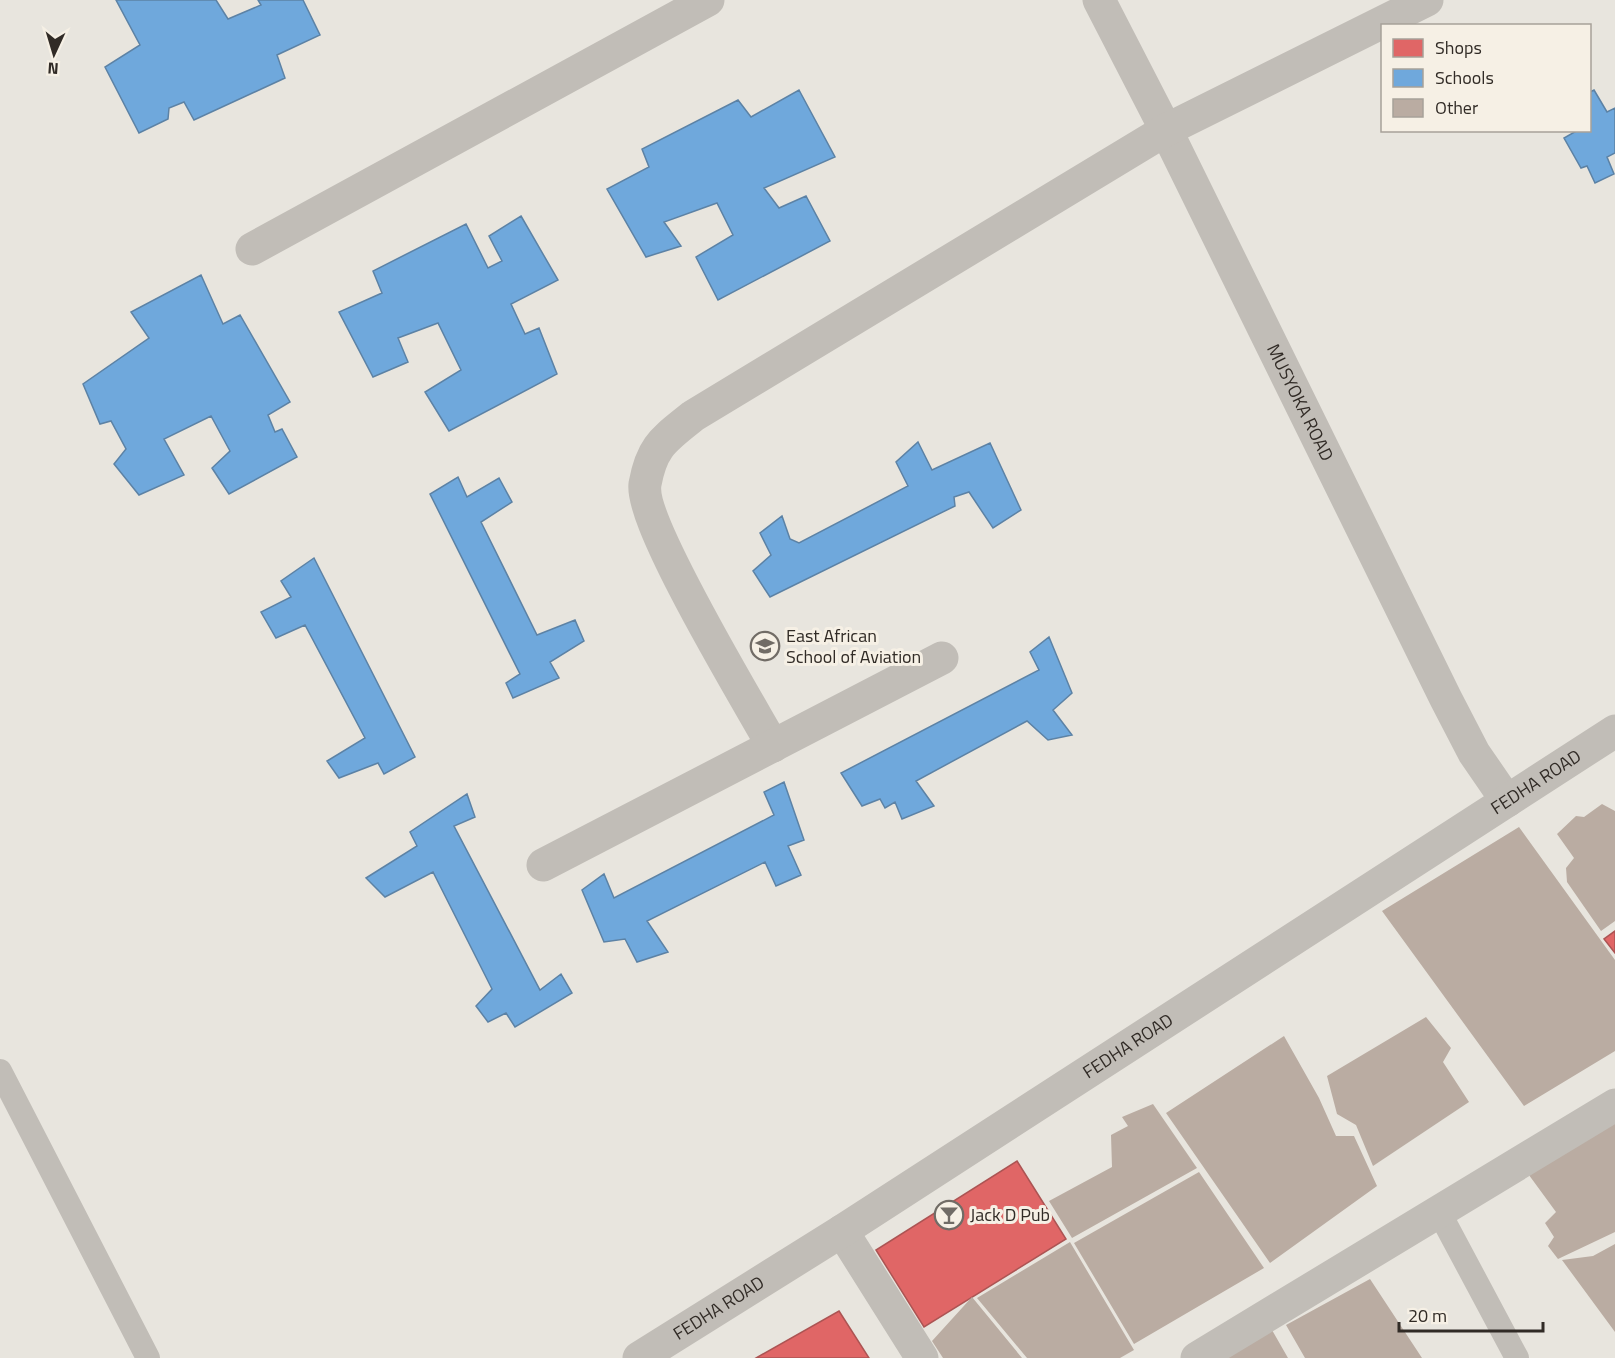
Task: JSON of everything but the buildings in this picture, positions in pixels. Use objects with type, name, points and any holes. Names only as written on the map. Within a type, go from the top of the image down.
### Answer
[{"type":"street","points":[[252,249],[708,0]]},
{"type":"street","name":"MUSYOKA ROAD","points":[[1099,0],[1166,130],[1446,699],[1474,753],[1507,801]]},
{"type":"street","points":[[773,746],[667,555],[644,486],[656,446],[693,416],[1166,130],[1427,0]]},
{"type":"street","points":[[543,865],[942,658]]},
{"type":"street","name":"FEDHA ROAD","points":[[639,1358],[842,1231],[1615,731]]},
{"type":"street","points":[[1197,1358],[1615,1105]]},
{"type":"street","points":[[842,1231],[922,1358]]},
{"type":"lane","points":[[0,1071],[148,1358]]},
{"type":"lane","points":[[1439,1212],[1517,1358]]},
{"type":"place","name":"East African School of Aviation","points":[[765,646]]},
{"type":"place","name":"Jack D Pub","points":[[949,1215]]}]
